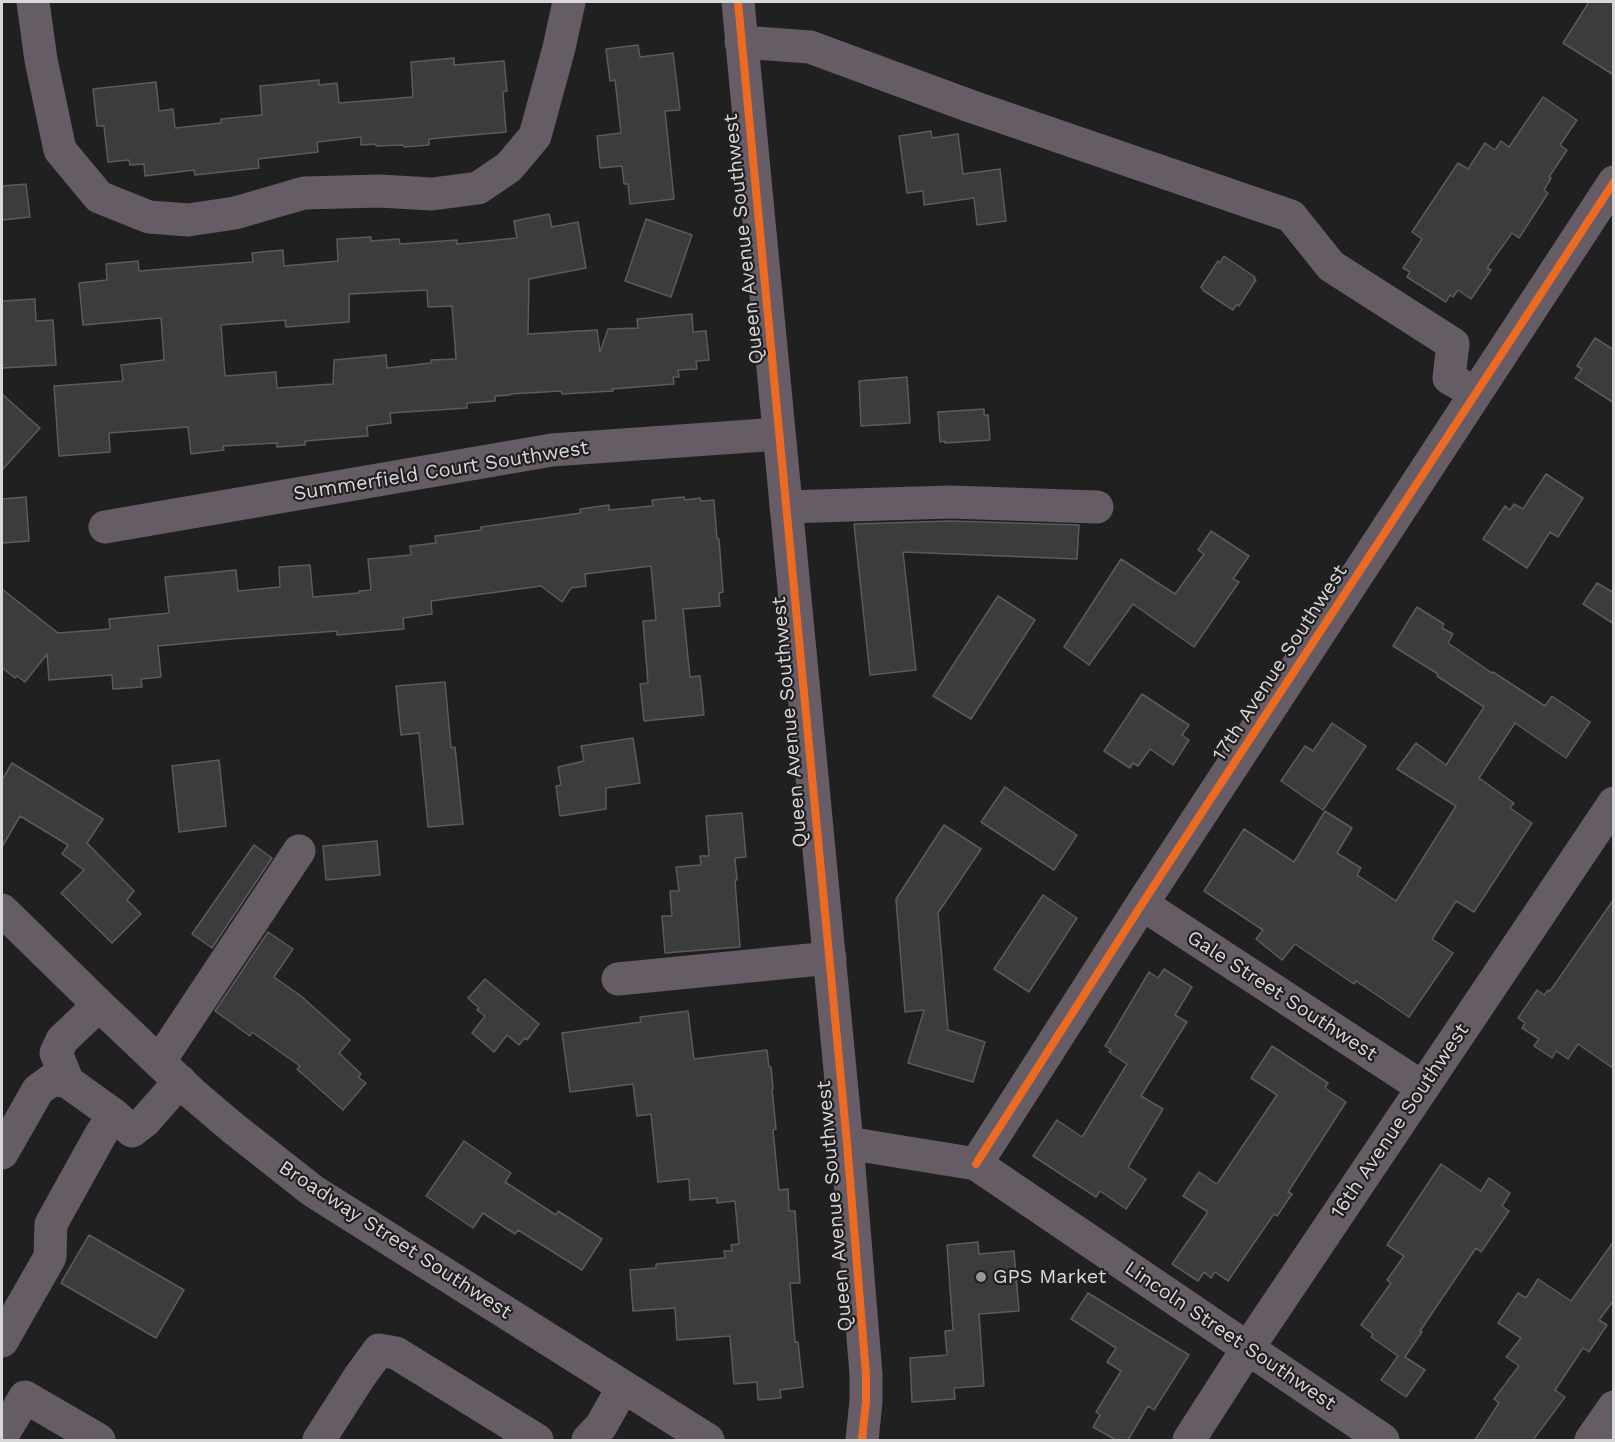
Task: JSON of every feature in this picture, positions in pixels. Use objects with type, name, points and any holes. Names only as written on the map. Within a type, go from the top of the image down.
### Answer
[{"type":"main road","name":"Queen Avenue Southwest","points":[[738,2],[847,1143],[866,1374],[862,1440]]},
{"type":"street","points":[[33,2],[41,60],[60,150],[99,197],[149,217],[188,220],[235,213],[304,193],[379,191],[432,194],[478,188],[509,166],[535,136],[553,73],[569,2]]},
{"type":"street","points":[[741,42],[810,46],[970,106],[1291,216],[1331,266],[1453,344],[1449,378],[1476,393]]},
{"type":"street","name":"17th Avenue Southwest","points":[[976,1164],[1142,904],[1614,182]]},
{"type":"street","name":"Summerfield Court Southwest","points":[[105,528],[552,450],[780,434]]},
{"type":"street","points":[[786,507],[950,502],[1097,507]]},
{"type":"street","name":"16th Avenue Southwest","points":[[1189,1440],[1422,1087],[1611,812]]},
{"type":"street","points":[[2,1154],[38,1090],[53,1080],[68,1082],[132,1131],[145,1121],[169,1072],[299,851]]},
{"type":"street","name":"Gale Street Southwest","points":[[1142,904],[1422,1087]]},
{"type":"street","name":"Broadway Street Southwest","points":[[2,910],[169,1072],[233,1128],[313,1191],[708,1440]]},
{"type":"street","points":[[618,980],[830,958]]},
{"type":"street","points":[[68,1082],[56,1053],[62,1040],[99,1005]]},
{"type":"street","points":[[2,1341],[50,1257],[51,1224],[114,1115]]},
{"type":"street","name":"Lincoln Street Southwest","points":[[847,1143],[976,1164],[1383,1440]]},
{"type":"street","points":[[319,1440],[379,1350],[396,1353],[537,1440]]},
{"type":"street","points":[[588,1440],[601,1426],[623,1387]]},
{"type":"street","points":[[2,1436],[13,1391],[99,1440]]},
{"type":"street","points":[[1592,1440],[1614,1407]]},
{"type":"building","points":[[1589,2],[1614,2],[1614,75],[1563,43]]},
{"type":"building","points":[[638,45],[640,57],[673,53],[680,110],[665,111],[674,199],[630,204],[628,184],[624,184],[622,166],[600,168],[597,136],[621,133],[615,80],[610,81],[606,49]]},
{"type":"building","points":[[454,58],[454,65],[504,61],[507,91],[503,92],[506,132],[429,139],[429,145],[404,147],[403,145],[361,145],[361,137],[317,142],[318,152],[258,159],[259,168],[195,175],[194,170],[145,176],[144,164],[130,165],[129,160],[108,162],[104,126],[97,126],[93,89],[156,82],[159,111],[173,109],[175,128],[221,123],[221,119],[262,115],[260,86],[319,80],[319,85],[337,83],[339,103],[413,97],[411,62]]},
{"type":"building","points":[[1543,97],[1577,120],[1560,145],[1567,150],[1549,177],[1551,178],[1544,190],[1548,193],[1519,238],[1512,233],[1487,268],[1491,270],[1471,299],[1458,290],[1453,297],[1450,295],[1446,302],[1407,277],[1410,272],[1403,268],[1422,239],[1412,232],[1458,163],[1468,169],[1485,143],[1495,150],[1501,141],[1509,147]]},
{"type":"building","points":[[931,131],[932,138],[958,134],[963,174],[1000,169],[1006,221],[977,225],[974,198],[924,205],[923,191],[907,193],[899,136]]},
{"type":"building","points":[[26,184],[30,217],[2,220],[2,186]]},
{"type":"building","points":[[549,214],[552,227],[578,222],[586,268],[529,279],[528,334],[597,330],[600,352],[608,329],[638,328],[637,319],[692,314],[693,332],[706,331],[709,360],[696,361],[697,369],[678,370],[679,377],[673,377],[674,384],[612,389],[613,391],[510,394],[495,396],[495,401],[467,403],[467,408],[390,413],[391,423],[367,426],[368,436],[305,441],[305,445],[277,447],[277,443],[223,446],[224,450],[191,454],[188,427],[109,433],[110,452],[59,456],[54,386],[123,381],[121,365],[164,360],[161,318],[83,325],[79,283],[107,280],[106,264],[138,261],[139,271],[253,262],[252,253],[283,250],[284,266],[338,261],[337,239],[371,237],[371,241],[399,239],[400,244],[457,240],[457,244],[517,238],[514,221]],"holes":[[[427,290],[428,307],[452,306],[456,359],[431,360],[431,363],[387,368],[386,355],[334,360],[333,384],[277,388],[276,372],[225,376],[221,325],[285,320],[286,327],[349,322],[349,294]]]},
{"type":"building","points":[[646,219],[692,235],[671,297],[625,281]]},
{"type":"building","points":[[1224,256],[1256,280],[1239,306],[1237,304],[1233,310],[1201,287],[1218,261],[1220,263]]},
{"type":"building","points":[[35,299],[36,321],[53,320],[56,365],[2,368],[2,301]]},
{"type":"building","points":[[1595,338],[1614,350],[1614,403],[1575,378],[1582,369],[1577,366]]},
{"type":"building","points":[[907,377],[910,423],[861,426],[859,381]]},
{"type":"building","points":[[2,394],[40,428],[2,470]]},
{"type":"building","points":[[984,409],[984,415],[988,415],[990,440],[940,442],[938,412]]},
{"type":"building","points":[[1546,474],[1583,498],[1558,537],[1550,532],[1527,568],[1483,539],[1505,506],[1510,510],[1514,504],[1523,509]]},
{"type":"building","points":[[26,497],[29,541],[2,543],[2,499]]},
{"type":"building","points":[[684,497],[685,500],[700,498],[701,501],[714,500],[717,539],[719,539],[723,592],[719,593],[720,606],[683,609],[690,677],[700,676],[704,715],[644,721],[640,684],[648,683],[643,621],[656,620],[651,566],[585,574],[586,586],[571,588],[562,602],[541,586],[431,601],[432,614],[403,618],[404,629],[337,635],[337,631],[158,646],[161,677],[141,679],[142,687],[113,689],[112,675],[49,680],[47,654],[25,682],[2,668],[2,589],[58,633],[110,629],[109,619],[169,613],[165,577],[236,570],[238,591],[280,587],[279,567],[310,565],[313,597],[359,593],[359,591],[371,590],[368,559],[411,555],[410,546],[436,543],[435,536],[581,513],[580,509],[609,505],[609,510],[653,506],[652,500]]},
{"type":"building","points":[[950,521],[1079,525],[1077,559],[903,552],[916,670],[870,675],[854,524]]},
{"type":"building","points":[[1211,531],[1249,556],[1233,579],[1239,582],[1194,647],[1133,604],[1089,665],[1064,647],[1121,559],[1175,594],[1204,554],[1198,550]]},
{"type":"building","points":[[1597,583],[1614,593],[1614,624],[1583,604]]},
{"type":"building","points":[[998,596],[1035,620],[971,719],[933,696]]},
{"type":"building","points":[[1417,607],[1444,624],[1442,628],[1453,634],[1448,643],[1492,673],[1545,706],[1552,696],[1590,722],[1566,758],[1515,723],[1479,778],[1514,803],[1510,808],[1532,823],[1474,912],[1456,901],[1432,939],[1453,953],[1409,1017],[1356,981],[1354,984],[1295,944],[1282,960],[1256,939],[1263,930],[1204,891],[1244,829],[1294,862],[1325,811],[1352,828],[1337,853],[1361,868],[1357,875],[1396,901],[1456,806],[1397,769],[1416,743],[1446,765],[1484,707],[1393,646]]},
{"type":"building","points":[[445,682],[451,748],[455,747],[463,824],[428,827],[419,733],[401,735],[396,686]]},
{"type":"building","points":[[1142,694],[1189,725],[1182,735],[1189,740],[1173,765],[1150,749],[1138,766],[1133,763],[1130,768],[1104,751]]},
{"type":"building","points":[[1332,723],[1366,746],[1323,810],[1281,781],[1305,746],[1313,751]]},
{"type":"building","points":[[633,738],[640,783],[606,788],[606,809],[560,816],[556,786],[561,785],[558,767],[584,761],[581,746]]},
{"type":"building","points":[[219,760],[226,826],[179,832],[172,766]]},
{"type":"building","points":[[12,763],[103,819],[87,843],[134,891],[127,900],[141,914],[112,943],[61,893],[84,870],[62,854],[68,845],[20,816],[2,847],[2,780]]},
{"type":"building","points":[[1005,787],[1077,835],[1054,870],[981,822]]},
{"type":"building","points":[[742,813],[746,857],[735,858],[740,947],[665,953],[662,916],[672,916],[670,891],[679,891],[676,867],[701,865],[700,856],[709,856],[706,816]]},
{"type":"building","points":[[944,825],[981,849],[938,913],[948,1030],[985,1042],[973,1082],[908,1063],[924,1010],[905,1012],[896,899]]},
{"type":"building","points":[[377,841],[380,875],[326,880],[323,846]]},
{"type":"building","points":[[254,845],[272,858],[212,948],[192,934]]},
{"type":"building","points":[[1043,895],[1077,918],[1029,992],[994,969]]},
{"type":"building","points":[[1614,899],[1614,1069],[1578,1044],[1568,1059],[1556,1051],[1552,1058],[1534,1046],[1539,1039],[1522,1028],[1525,1023],[1518,1018],[1537,990],[1544,995],[1548,990],[1550,991]]},
{"type":"building","points":[[268,932],[293,949],[274,977],[301,996],[350,1040],[339,1053],[361,1074],[358,1077],[366,1083],[343,1110],[297,1069],[300,1066],[252,1032],[250,1036],[215,1011]]},
{"type":"building","points":[[1164,969],[1192,987],[1175,1015],[1187,1022],[1141,1096],[1163,1109],[1128,1167],[1146,1179],[1126,1209],[1100,1191],[1096,1197],[1033,1156],[1057,1120],[1082,1137],[1127,1064],[1109,1052],[1111,1050],[1105,1046],[1149,972],[1158,978]]},
{"type":"building","points":[[485,979],[539,1024],[527,1040],[525,1038],[519,1045],[507,1035],[494,1052],[472,1033],[485,1016],[468,998]]},
{"type":"building","points":[[688,1011],[694,1059],[767,1050],[773,1089],[776,1129],[773,1130],[779,1190],[788,1189],[789,1211],[795,1211],[800,1283],[790,1283],[795,1342],[798,1342],[803,1387],[780,1390],[781,1398],[758,1400],[757,1382],[734,1384],[730,1336],[677,1340],[675,1308],[633,1311],[630,1270],[656,1268],[656,1264],[725,1258],[724,1251],[732,1251],[731,1245],[739,1244],[735,1201],[717,1203],[717,1198],[690,1200],[689,1179],[658,1182],[651,1114],[637,1116],[633,1084],[570,1092],[562,1033],[641,1022],[640,1017]]},
{"type":"building","points":[[1272,1046],[1328,1083],[1325,1088],[1346,1102],[1288,1192],[1292,1194],[1277,1216],[1274,1214],[1228,1281],[1215,1272],[1211,1278],[1204,1272],[1198,1281],[1172,1264],[1208,1212],[1183,1196],[1199,1172],[1217,1184],[1277,1095],[1251,1078]]},
{"type":"building","points":[[464,1141],[511,1173],[505,1182],[556,1215],[558,1211],[602,1239],[582,1270],[518,1230],[515,1234],[483,1213],[473,1228],[426,1196]]},
{"type":"building","points":[[1441,1164],[1481,1191],[1489,1178],[1510,1193],[1502,1206],[1509,1211],[1481,1252],[1476,1248],[1405,1357],[1425,1370],[1406,1397],[1381,1380],[1398,1356],[1371,1337],[1373,1334],[1361,1325],[1391,1283],[1387,1280],[1404,1256],[1387,1245]]},
{"type":"building","points":[[89,1235],[184,1290],[156,1338],[61,1283]]},
{"type":"building","points":[[1614,1241],[1614,1300],[1599,1320],[1607,1325],[1589,1352],[1583,1348],[1555,1390],[1565,1397],[1533,1440],[1475,1440],[1499,1403],[1494,1399],[1519,1366],[1506,1357],[1521,1338],[1498,1323],[1518,1293],[1526,1298],[1538,1279],[1571,1301]]},
{"type":"building","points":[[978,1242],[979,1254],[1014,1251],[1019,1311],[979,1314],[984,1386],[954,1388],[955,1399],[912,1402],[910,1358],[947,1355],[945,1331],[953,1330],[947,1245]]},
{"type":"building","points":[[1088,1293],[1189,1355],[1154,1410],[1148,1406],[1128,1440],[1116,1440],[1093,1427],[1100,1415],[1096,1412],[1121,1371],[1107,1362],[1116,1348],[1071,1319]]},
{"type":"cycle path","points":[[738,2],[847,1143],[866,1374],[862,1440]]},
{"type":"cycle path","points":[[976,1164],[1142,904],[1614,182]]},
{"type":"place","name":"GPS Market","points":[[981,1277]]}]
